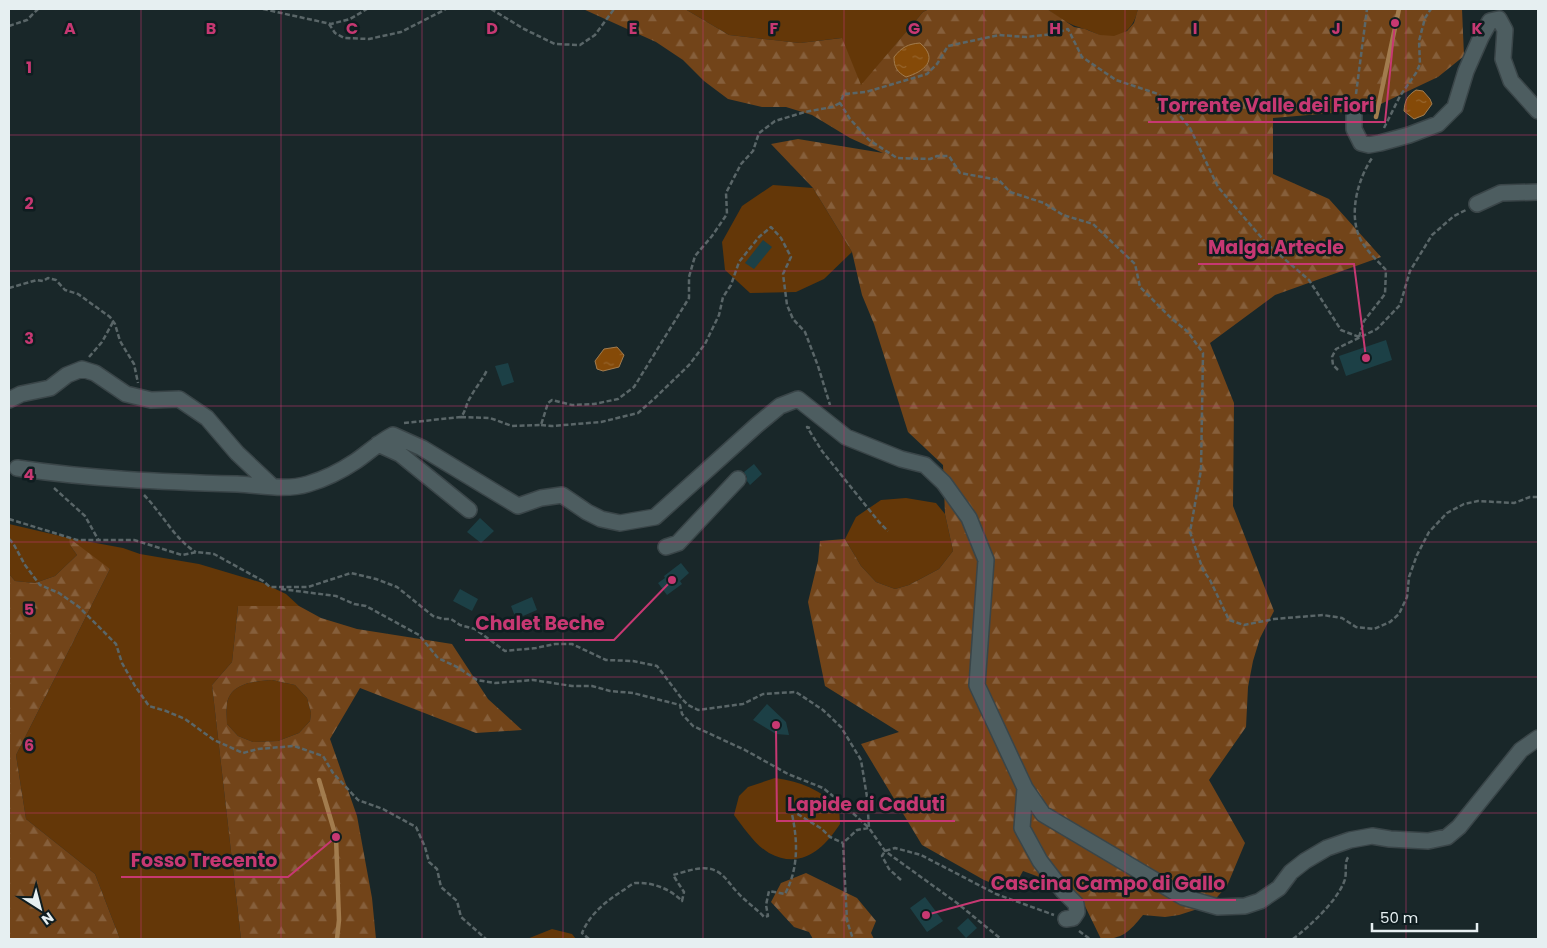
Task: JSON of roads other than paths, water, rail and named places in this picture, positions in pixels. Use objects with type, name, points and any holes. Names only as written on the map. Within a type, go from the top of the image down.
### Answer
[{"type":"street","points":[[1354,108],[1354,129],[1361,142],[1369,145],[1409,135],[1438,124],[1455,107],[1466,71],[1490,21],[1499,19],[1505,30],[1503,59],[1511,82],[1538,111]]},
{"type":"street","points":[[1476,204],[1501,193],[1538,192]]},
{"type":"street","points":[[9,400],[22,394],[50,388],[67,375],[82,368],[95,373],[126,394],[151,400],[179,399],[207,418],[237,453],[272,486]]},
{"type":"street","points":[[17,468],[142,482],[288,488],[309,484],[328,477],[393,435],[422,448],[518,506],[541,498],[562,495],[586,512],[620,523],[655,517],[780,406],[798,399],[846,437],[901,459],[925,465],[944,483],[969,518],[986,560],[978,685],[1025,788],[1043,814],[1182,897],[1218,907],[1245,906],[1260,901],[1279,888],[1291,872],[1327,848],[1372,836],[1428,841],[1447,837],[1460,827],[1521,750],[1538,738]]},
{"type":"street","points":[[383,441],[469,510]]},
{"type":"street","points":[[666,547],[678,543],[738,480]]},
{"type":"street","points":[[1025,788],[1022,828],[1040,861],[1063,891],[1076,904],[1077,912],[1073,918],[1066,919]]},
{"type":"water","points":[[920,43],[929,55],[927,65],[918,72],[906,77],[897,69],[894,57],[906,47]]},
{"type":"water","points":[[1416,90],[1423,91],[1432,104],[1424,115],[1414,119],[1404,111],[1407,99]]},
{"type":"water","points":[[617,347],[624,355],[619,367],[603,371],[597,369],[595,361],[604,349]]},
{"type":"waterway","points":[[1376,117],[1399,9]]},
{"type":"waterway","points":[[319,780],[336,837],[339,920],[337,939]]},
{"type":"place","name":"Torrente Valle dei Fiori","points":[[1395,23]]},
{"type":"place","name":"Malga Artecle","points":[[1366,358]]},
{"type":"place","name":"Chalet Beche","points":[[672,580]]},
{"type":"place","name":"Lapide ai Caduti","points":[[776,725]]},
{"type":"place","name":"Fosso Trecento","points":[[336,837]]},
{"type":"place","name":"Cascina Campo di Gallo","points":[[926,915]]}]
